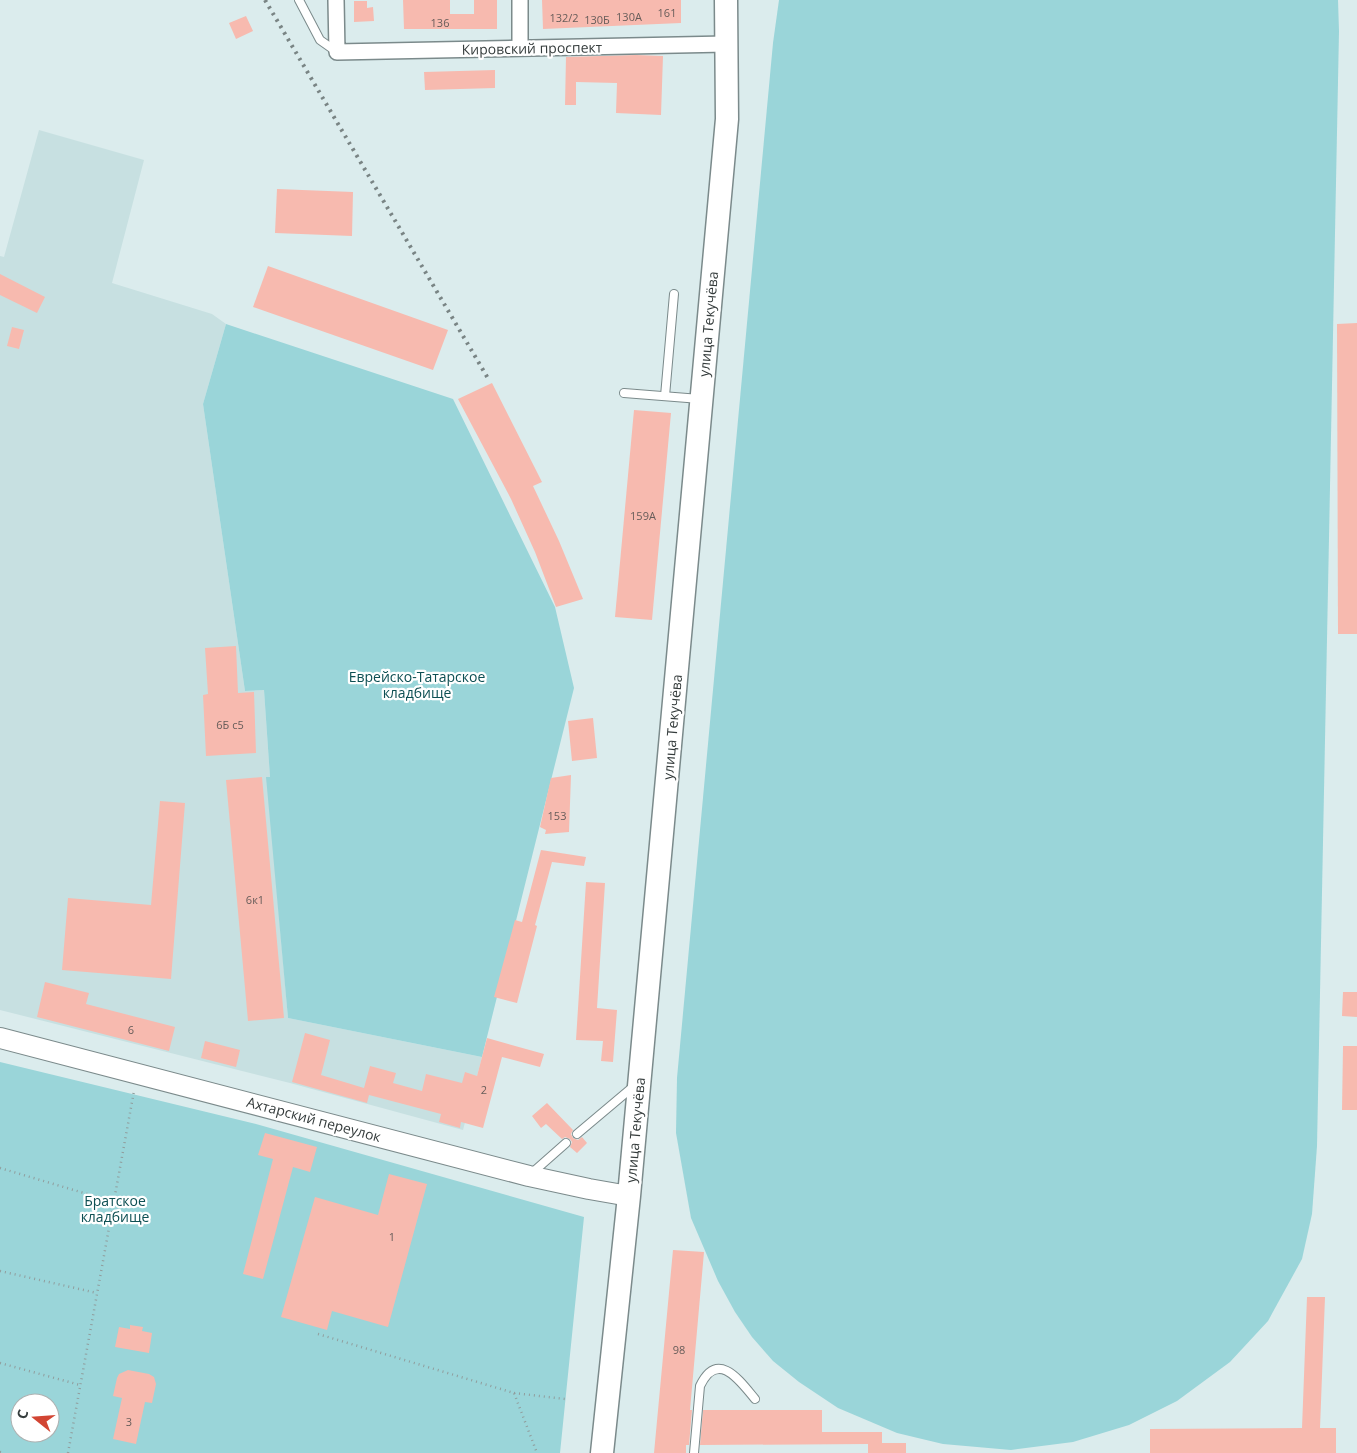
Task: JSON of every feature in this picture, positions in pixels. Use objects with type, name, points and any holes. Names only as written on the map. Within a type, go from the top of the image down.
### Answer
[{"type":"main road","name":"улица Текучёва","points":[[602,1453],[629,1196],[727,119],[726,0]]},
{"type":"street","points":[[336,0],[338,52]]},
{"type":"street","points":[[520,0],[520,48]]},
{"type":"street","name":"Кировский проспект","points":[[338,52],[726,44]]},
{"type":"street","name":"Ахтарский переулок","points":[[0,1038],[529,1176],[629,1196]]},
{"type":"lane","points":[[299,0],[320,40],[338,52]]},
{"type":"lane","points":[[664,396],[674,294]]},
{"type":"lane","points":[[624,393],[702,399]]},
{"type":"lane","points":[[577,1134],[639,1082]]},
{"type":"lane","points":[[529,1176],[566,1143]]},
{"type":"lane","points":[[694,1453],[700,1386],[704,1378],[717,1370],[733,1373],[755,1399]]},
{"type":"path","points":[[68,1453],[137,1073]]},
{"type":"path","points":[[0,1168],[114,1202]]},
{"type":"path","points":[[0,1270],[97,1294]]},
{"type":"path","points":[[318,1334],[514,1393],[565,1399]]},
{"type":"path","points":[[0,1363],[80,1384]]},
{"type":"path","points":[[514,1393],[537,1453]]},
{"type":"path","points":[[0,1452],[4,1453]]},
{"type":"shaded area","points":[[39,130],[144,160],[112,283],[212,314],[226,324],[203,404],[245,691],[264,690],[270,777],[267,777],[288,1018],[482,1057],[463,1130],[290,1083],[0,1010],[0,256],[4,257]]},
{"type":"green space","points":[[779,0],[1338,0],[1339,31],[1317,1146],[1312,1214],[1302,1259],[1268,1321],[1230,1362],[1177,1401],[1129,1425],[1073,1442],[1011,1450],[943,1444],[897,1433],[838,1408],[799,1382],[773,1361],[752,1337],[735,1312],[718,1281],[691,1218],[676,1133],[677,1078],[773,43]]},
{"type":"green space","name":"Еврейско-Татарское кладбище","points":[[226,324],[453,399],[555,607],[574,688],[482,1057],[288,1018],[266,777],[270,777],[264,690],[245,691],[203,404]]},
{"type":"green space","name":"Братское кладбище","points":[[0,1062],[256,1124],[584,1217],[560,1453],[0,1453]]},
{"type":"building","points":[[403,0],[450,0],[450,14],[474,14],[474,0],[497,0],[497,29],[404,29]]},
{"type":"building","points":[[542,0],[681,0],[681,23],[543,29]]},
{"type":"building","points":[[354,1],[367,1],[367,8],[373,7],[374,21],[354,22]]},
{"type":"building","points":[[246,16],[253,31],[236,39],[229,23]]},
{"type":"building","points":[[663,56],[661,115],[616,113],[617,83],[576,82],[576,105],[565,105],[566,57]]},
{"type":"building","points":[[495,70],[495,88],[425,90],[424,72]]},
{"type":"building","points":[[277,189],[353,192],[352,236],[275,233]]},
{"type":"building","points":[[268,266],[448,330],[433,370],[253,307]]},
{"type":"building","points":[[0,274],[45,297],[37,313],[0,295]]},
{"type":"building","points":[[1357,323],[1357,634],[1338,634],[1337,324]]},
{"type":"building","points":[[12,327],[24,330],[19,349],[7,346]]},
{"type":"building","points":[[492,383],[542,482],[533,486],[559,541],[583,599],[556,607],[535,552],[511,499],[458,399]]},
{"type":"building","points":[[634,410],[671,413],[652,620],[615,617]]},
{"type":"building","points":[[236,646],[238,693],[254,692],[256,753],[206,756],[203,695],[208,694],[205,648]]},
{"type":"building","points":[[593,718],[597,758],[572,761],[568,721]]},
{"type":"building","points":[[571,775],[569,832],[545,834],[546,830],[540,827],[551,778]]},
{"type":"building","points":[[262,777],[284,1018],[248,1021],[226,780]]},
{"type":"building","points":[[160,801],[185,803],[171,979],[62,970],[68,898],[151,905]]},
{"type":"building","points":[[541,850],[586,857],[584,866],[552,862],[517,1003],[494,997],[515,920],[522,922]]},
{"type":"building","points":[[586,882],[605,883],[597,1008],[617,1010],[613,1062],[601,1061],[603,1041],[576,1040]]},
{"type":"building","points":[[45,982],[89,993],[86,1004],[175,1027],[169,1051],[37,1017]]},
{"type":"building","points":[[1343,992],[1357,992],[1357,1017],[1342,1016]]},
{"type":"building","points":[[305,1033],[330,1040],[321,1075],[364,1088],[370,1066],[396,1073],[393,1083],[422,1091],[426,1074],[462,1083],[465,1072],[477,1076],[487,1038],[544,1054],[540,1067],[502,1057],[483,1128],[461,1122],[460,1128],[439,1122],[441,1114],[369,1095],[367,1103],[292,1082]]},
{"type":"building","points":[[205,1041],[240,1050],[236,1067],[201,1058]]},
{"type":"building","points":[[1343,1046],[1357,1046],[1357,1110],[1342,1110]]},
{"type":"building","points":[[547,1103],[573,1130],[571,1134],[573,1138],[578,1140],[582,1137],[587,1143],[577,1153],[570,1147],[572,1142],[570,1139],[565,1137],[562,1139],[546,1124],[541,1128],[532,1116]]},
{"type":"building","points":[[265,1133],[317,1147],[310,1172],[293,1167],[263,1279],[243,1274],[273,1159],[258,1155]]},
{"type":"building","points":[[389,1174],[427,1184],[388,1327],[332,1311],[327,1330],[281,1317],[315,1197],[378,1215]]},
{"type":"building","points":[[673,1250],[704,1252],[690,1410],[692,1410],[689,1445],[686,1445],[686,1453],[654,1453]]},
{"type":"building","points":[[1307,1297],[1325,1297],[1320,1428],[1336,1428],[1336,1453],[1150,1453],[1150,1429],[1302,1428]]},
{"type":"building","points":[[130,1325],[143,1327],[142,1331],[152,1333],[149,1353],[115,1347],[119,1327],[130,1329]]},
{"type":"building","points":[[128,1370],[149,1374],[154,1377],[156,1384],[152,1403],[145,1402],[136,1444],[113,1439],[122,1398],[113,1396],[119,1374]]},
{"type":"building","points":[[703,1410],[822,1410],[822,1432],[882,1432],[882,1443],[906,1443],[906,1453],[868,1453],[868,1444],[700,1445]]},
{"type":"railway","points":[[265,0],[489,380]]}]
